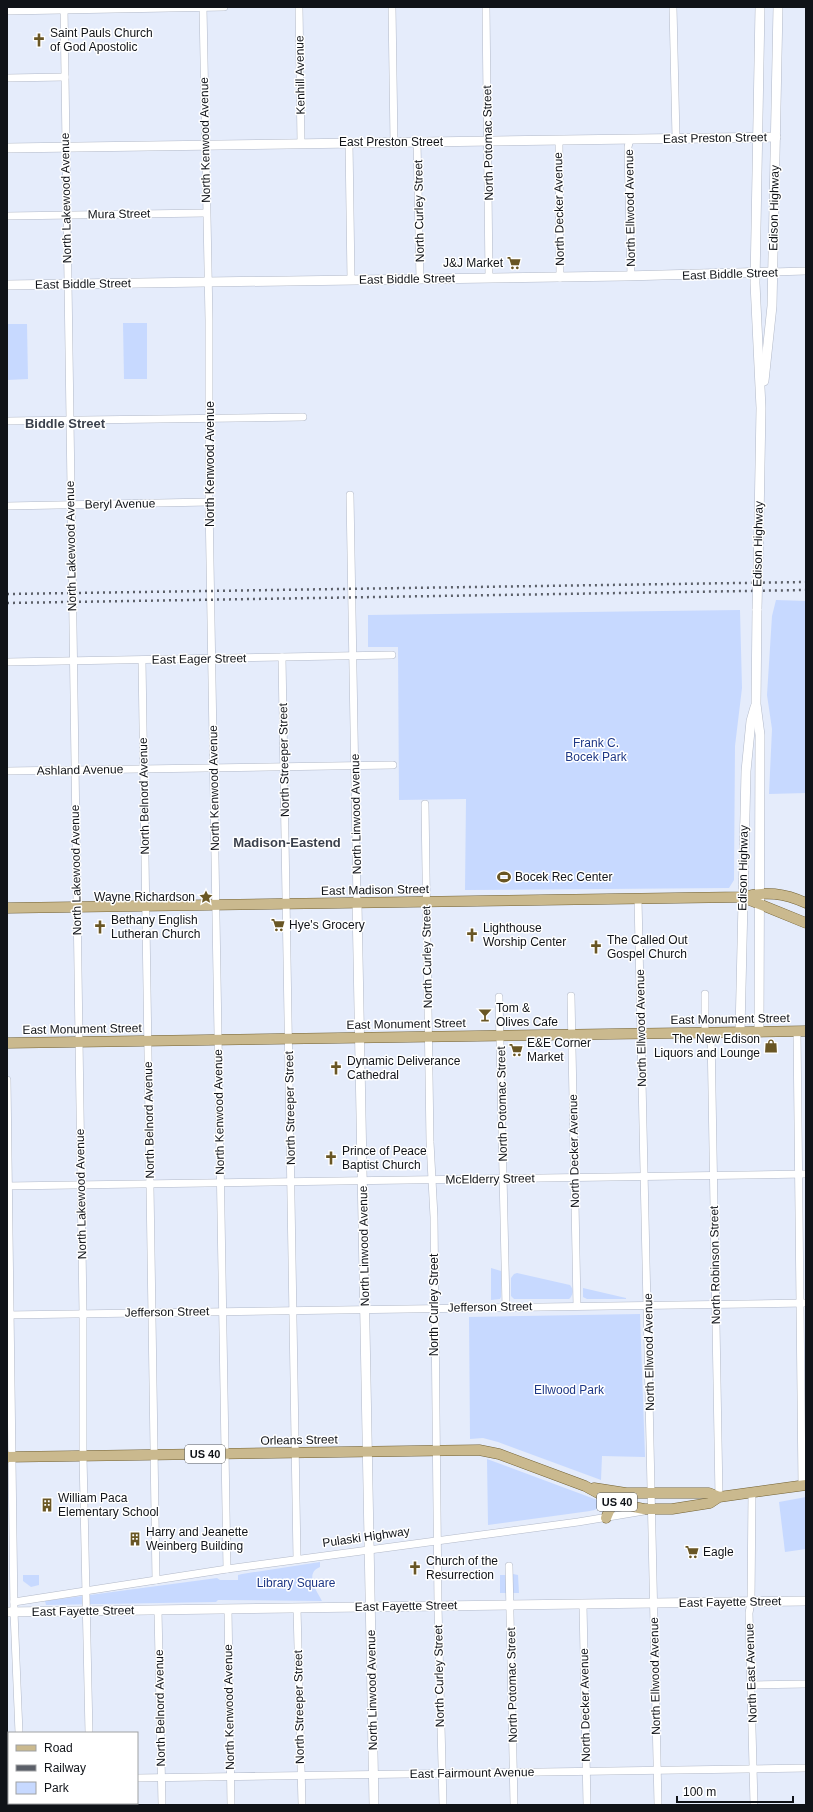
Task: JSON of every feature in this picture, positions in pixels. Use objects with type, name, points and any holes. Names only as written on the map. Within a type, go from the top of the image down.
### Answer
[{"type":"main road","name":"Edison Highway","points":[[759,1032],[758,898],[760,735],[756,704],[756,689],[760,408],[755,274],[760,7]]},
{"type":"main road","name":"Edison Highway","points":[[760,408],[772,306],[778,7]]},
{"type":"main road","name":"East Preston Street","points":[[7,148],[776,137]]},
{"type":"main road","name":"East Biddle Street","points":[[7,285],[560,278],[755,274],[772,272]]},
{"type":"main road","name":"Edison Highway","points":[[740,1032],[746,771],[750,721],[756,704]]},
{"type":"main road","name":"East Madison Street","points":[[7,908],[742,897],[758,898],[790,896],[806,902]]},
{"type":"main road","points":[[758,898],[806,923]]},
{"type":"main road","name":"North Linwood Avenue","points":[[357,903],[374,1805]]},
{"type":"main road","name":"East Monument Street","points":[[7,1044],[801,1031]]},
{"type":"main road","name":"Orleans Street","points":[[10,1457],[154,1456],[436,1450],[490,1452],[585,1486],[609,1499],[634,1507],[652,1509]]},
{"type":"main road","name":"Pulaski Highway","points":[[652,1509],[672,1509],[710,1503],[719,1497],[804,1485]]},
{"type":"main road","name":"Orleans Street","points":[[585,1486],[626,1493],[651,1494]]},
{"type":"main road","points":[[652,1509],[661,1501],[681,1499],[689,1493]]},
{"type":"main road","name":"Pulaski Highway","points":[[651,1494],[709,1493],[719,1497]]},
{"type":"main road","points":[[606,1518],[609,1511],[609,1499]]},
{"type":"main road","name":"East Fayette Street","points":[[11,1612],[806,1601]]},
{"type":"street","name":"North Kenwood Avenue","points":[[203,7],[210,418],[209,502],[227,1569]]},
{"type":"street","points":[[7,11],[64,8],[224,7]]},
{"type":"street","name":"Kenhill Avenue","points":[[299,7],[301,143]]},
{"type":"street","points":[[392,7],[394,142]]},
{"type":"street","name":"North Potomac Street","points":[[486,7],[490,278]]},
{"type":"street","points":[[673,7],[676,138]]},
{"type":"street","name":"North Lakewood Avenue","points":[[64,8],[83,1314],[83,1456],[89,1732]]},
{"type":"street","points":[[7,78],[65,77]]},
{"type":"street","name":"North Ellwood Avenue","points":[[630,139],[628,147],[631,276]]},
{"type":"street","name":"North Decker Avenue","points":[[558,140],[560,278]]},
{"type":"street","points":[[349,142],[351,280]]},
{"type":"street","name":"North Curley Street","points":[[417,142],[420,279]]},
{"type":"street","name":"Mura Street","points":[[7,216],[206,213]]},
{"type":"street","name":"East Biddle Street","points":[[772,272],[806,271]]},
{"type":"street","points":[[7,421],[303,417]]},
{"type":"street","name":"North Linwood Avenue","points":[[350,495],[357,903]]},
{"type":"street","name":"Beryl Avenue","points":[[7,506],[209,502]]},
{"type":"street","name":"East Eager Street","points":[[7,662],[392,655]]},
{"type":"street","name":"North Streeper Street","points":[[282,657],[285,904],[298,1559]]},
{"type":"street","name":"North Belnord Avenue","points":[[142,660],[156,1580]]},
{"type":"street","name":"Ashland Avenue","points":[[7,771],[393,765]]},
{"type":"street","name":"North Curley Street","points":[[425,804],[430,1142],[431,1173],[433,1179],[438,1606],[443,1805]]},
{"type":"street","name":"North Ellwood Avenue","points":[[638,899],[658,1805]]},
{"type":"street","name":"North Robinson Street","points":[[705,994],[714,1176],[719,1497]]},
{"type":"street","name":"North Decker Avenue","points":[[571,996],[577,1306]]},
{"type":"street","name":"North Potomac Street","points":[[499,997],[506,1307]]},
{"type":"street","points":[[801,1031],[804,1485]]},
{"type":"street","points":[[7,1080],[10,1457],[14,1602],[11,1612],[19,1732]]},
{"type":"street","name":"McElderry Street","points":[[8,1186],[802,1174]]},
{"type":"street","name":"Jefferson Street","points":[[9,1315],[803,1303]]},
{"type":"street","name":"North East Avenue","points":[[752,1492],[751,1602],[749,1613],[754,1805]]},
{"type":"street","name":"Pulaski Highway","points":[[14,1602],[227,1569],[606,1518],[652,1509]]},
{"type":"street","name":"North Potomac Street","points":[[510,1566],[514,1805]]},
{"type":"street","name":"North Decker Avenue","points":[[583,1604],[587,1805]]},
{"type":"street","name":"North Streeper Street","points":[[297,1608],[302,1805]]},
{"type":"street","name":"North Kenwood Avenue","points":[[228,1609],[231,1805]]},
{"type":"street","name":"North Belnord Avenue","points":[[158,1610],[162,1805]]},
{"type":"street","points":[[751,1685],[806,1684]]},
{"type":"street","name":"East Fairmount Avenue","points":[[138,1778],[806,1768]]},
{"type":"green space","points":[[123,323],[147,323],[147,379],[124,379]]},
{"type":"green space","points":[[7,324],[27,324],[28,379],[7,380]]},
{"type":"green space","points":[[776,600],[806,601],[806,793],[769,794],[772,729],[767,695],[772,616]]},
{"type":"green space","name":"Frank C. Bocek Park","points":[[740,610],[742,688],[735,746],[734,880],[729,888],[465,890],[466,799],[399,800],[398,647],[368,647],[368,615]]},
{"type":"green space","points":[[491,1268],[501,1271],[500,1299],[491,1300]]},
{"type":"green space","points":[[517,1273],[570,1285],[572,1290],[571,1296],[569,1299],[514,1299],[511,1296],[511,1278]]},
{"type":"green space","points":[[583,1288],[626,1299],[587,1299],[583,1297]]},
{"type":"green space","name":"Ellwood Park","points":[[640,1314],[645,1457],[602,1456],[601,1480],[498,1442],[483,1438],[470,1439],[469,1317]]},
{"type":"green space","points":[[487,1459],[602,1503],[598,1509],[590,1511],[488,1525]]},
{"type":"green space","points":[[806,1497],[806,1549],[785,1552],[779,1502]]},
{"type":"green space","name":"Library Square","points":[[320,1562],[320,1567],[315,1570],[312,1578],[315,1588],[322,1601],[218,1600],[216,1602],[46,1605],[45,1601],[217,1578],[220,1580],[238,1580],[238,1575],[242,1574]]},
{"type":"green space","points":[[513,1574],[518,1575],[519,1593],[513,1593]]},
{"type":"green space","points":[[23,1575],[39,1575],[39,1585],[31,1587],[23,1581]]},
{"type":"green space","points":[[500,1575],[506,1575],[506,1593],[500,1593]]},
{"type":"railway","points":[[7,594],[806,582]]},
{"type":"railway","points":[[7,603],[806,590]]},
{"type":"place","name":"Saint Pauls Church of God Apostolic","points":[[39,40]]},
{"type":"place","name":"J&J Market","points":[[514,263]]},
{"type":"place","name":"Bocek Rec Center","points":[[504,877]]},
{"type":"place","name":"Wayne Richardson","points":[[206,897]]},
{"type":"place","name":"Hye's Grocery","points":[[278,925]]},
{"type":"place","name":"Bethany English Lutheran Church","points":[[100,927]]},
{"type":"place","name":"Lighthouse Worship Center","points":[[472,935]]},
{"type":"place","name":"The Called Out Gospel Church","points":[[596,947]]},
{"type":"place","name":"Tom & Olives Cafe","points":[[485,1015]]},
{"type":"place","name":"The New Edison Liquors and Lounge","points":[[771,1046]]},
{"type":"place","name":"E&E Corner Market","points":[[516,1050]]},
{"type":"place","name":"Dynamic Deliverance Cathedral","points":[[336,1068]]},
{"type":"place","name":"Prince of Peace Baptist Church","points":[[331,1158]]},
{"type":"place","name":"William Paca Elementary School","points":[[47,1505]]},
{"type":"place","name":"Harry and Jeanette Weinberg Building","points":[[135,1539]]},
{"type":"place","name":"Eagle","points":[[692,1552]]},
{"type":"place","name":"Church of the Resurrection","points":[[415,1568]]},
{"type":"district","name":"Biddle Street","points":[[65,423]]},
{"type":"district","name":"Madison-Eastend","points":[[287,842]]}]
